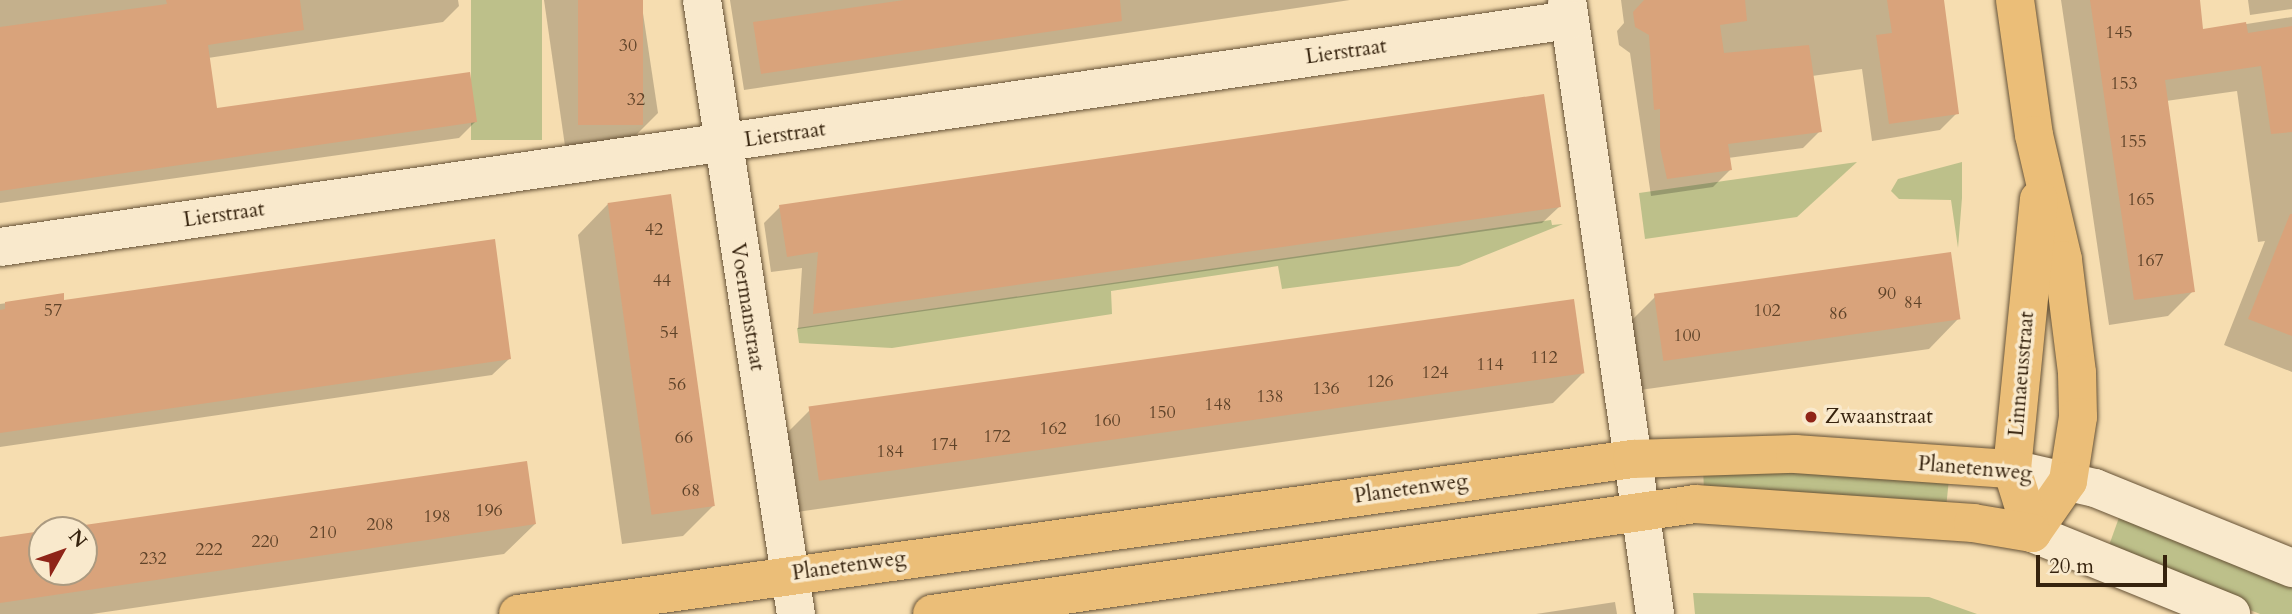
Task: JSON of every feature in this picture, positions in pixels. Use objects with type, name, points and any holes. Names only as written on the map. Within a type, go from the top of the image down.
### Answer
[{"type":"main road","name":"Linnaeusstraat","points":[[2015,0],[2042,170],[2063,260],[2077,373],[2078,417],[2068,481],[2032,533]]},
{"type":"main road","name":"Linnaeusstraat","points":[[2032,533],[2012,469],[2042,170]]},
{"type":"main road","name":"Planetenweg","points":[[518,614],[789,574],[1632,459],[1795,454],[2012,469]]},
{"type":"main road","points":[[932,614],[1639,509],[1735,505],[1972,523],[2032,533]]},
{"type":"street","name":"Voermanstraat","points":[[702,0],[796,614]]},
{"type":"street","name":"Lierstraat","points":[[0,247],[722,144],[1568,10]]},
{"type":"street","points":[[1568,10],[1655,614]]},
{"type":"street","name":"Planetenweg","points":[[2012,469],[2068,481],[2292,568]]},
{"type":"street","points":[[2032,533],[2231,614]]},
{"type":"green space","points":[[471,0],[542,0],[542,140],[471,140]]},
{"type":"green space","points":[[1857,162],[1797,217],[1645,239],[1639,193]]},
{"type":"green space","points":[[1962,162],[1958,248],[1951,200],[1899,199],[1891,191],[1898,179]]},
{"type":"green space","points":[[1551,220],[1552,225],[1563,224],[1459,266],[1282,289],[1278,266],[1111,291],[1112,314],[892,348],[799,343],[797,328]]},
{"type":"green space","points":[[1703,467],[1949,479],[1946,508],[1704,491]]},
{"type":"green space","points":[[2121,512],[2292,578],[2292,614],[2260,614],[2116,557],[2107,551]]},
{"type":"green space","points":[[1693,593],[1929,597],[1977,614],[1695,614]]},
{"type":"building","points":[[166,0],[300,0],[304,30],[208,45],[217,108],[470,72],[477,122],[0,191],[0,27],[167,4]]},
{"type":"building","points":[[578,0],[643,0],[643,125],[578,125]]},
{"type":"building","points":[[904,0],[1120,0],[1122,21],[761,74],[753,22]]},
{"type":"building","points":[[1644,0],[1745,0],[1747,21],[1720,25],[1724,53],[1809,45],[1822,132],[1728,144],[1732,170],[1667,179],[1660,147],[1660,109],[1654,110],[1649,35],[1635,27],[1633,12]]},
{"type":"building","points":[[1887,0],[1944,0],[1959,114],[1889,124],[1876,35],[1892,33]]},
{"type":"building","points":[[2090,0],[2200,0],[2203,29],[2246,22],[2248,33],[2292,26],[2292,132],[2271,134],[2261,66],[2165,80],[2195,292],[2134,300]]},
{"type":"building","points":[[1544,94],[1561,207],[813,314],[818,252],[787,257],[779,205]]},
{"type":"building","points":[[671,194],[715,506],[651,515],[608,203]]},
{"type":"building","points":[[2292,214],[2292,336],[2248,319]]},
{"type":"building","points":[[495,239],[511,359],[0,433],[0,310],[5,309],[5,302],[64,293],[64,300]]},
{"type":"building","points":[[1951,252],[1960,319],[1663,361],[1654,294]]},
{"type":"building","points":[[1574,299],[1584,373],[819,481],[809,407]]},
{"type":"building","points":[[527,461],[536,524],[0,603],[0,537],[28,533],[28,586],[98,586],[98,523]]},
{"type":"place","name":"Zwaanstraat","points":[[1811,417]]}]
